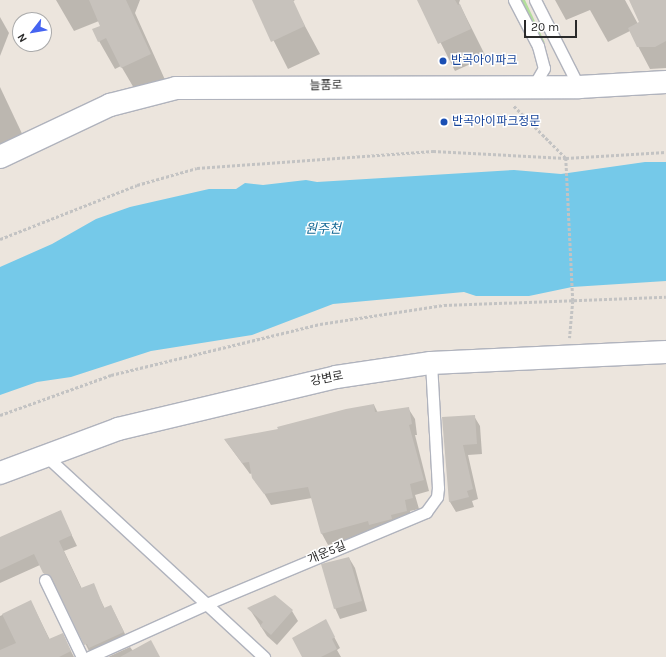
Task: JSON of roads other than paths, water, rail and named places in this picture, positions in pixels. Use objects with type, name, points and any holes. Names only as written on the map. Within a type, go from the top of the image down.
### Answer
[{"type":"street","name":"늘품로","points":[[0,157],[110,104],[176,88],[494,86],[579,87],[666,82]]},
{"type":"street","name":"강변로","points":[[0,473],[118,429],[336,376],[431,363],[666,352]]},
{"type":"lane","points":[[514,0],[538,46],[544,68],[533,87]]},
{"type":"lane","points":[[535,0],[579,87]]},
{"type":"lane","name":"개운5길","points":[[89,657],[204,605],[422,513],[432,505],[438,488],[431,363]]},
{"type":"lane","points":[[46,456],[204,605],[264,657]]},
{"type":"lane","points":[[45,580],[82,657]]},
{"type":"water","name":"원주천","points":[[645,162],[666,162],[666,281],[572,287],[529,296],[476,296],[464,292],[333,304],[252,335],[151,351],[71,377],[37,382],[0,395],[0,267],[52,244],[96,219],[130,207],[209,189],[236,189],[245,183],[263,185],[306,180],[317,182],[514,170],[561,174]]},
{"type":"place","name":"반곡아이파크","points":[[443,61]]},
{"type":"place","name":"반곡아이파크정문","points":[[444,122]]}]
